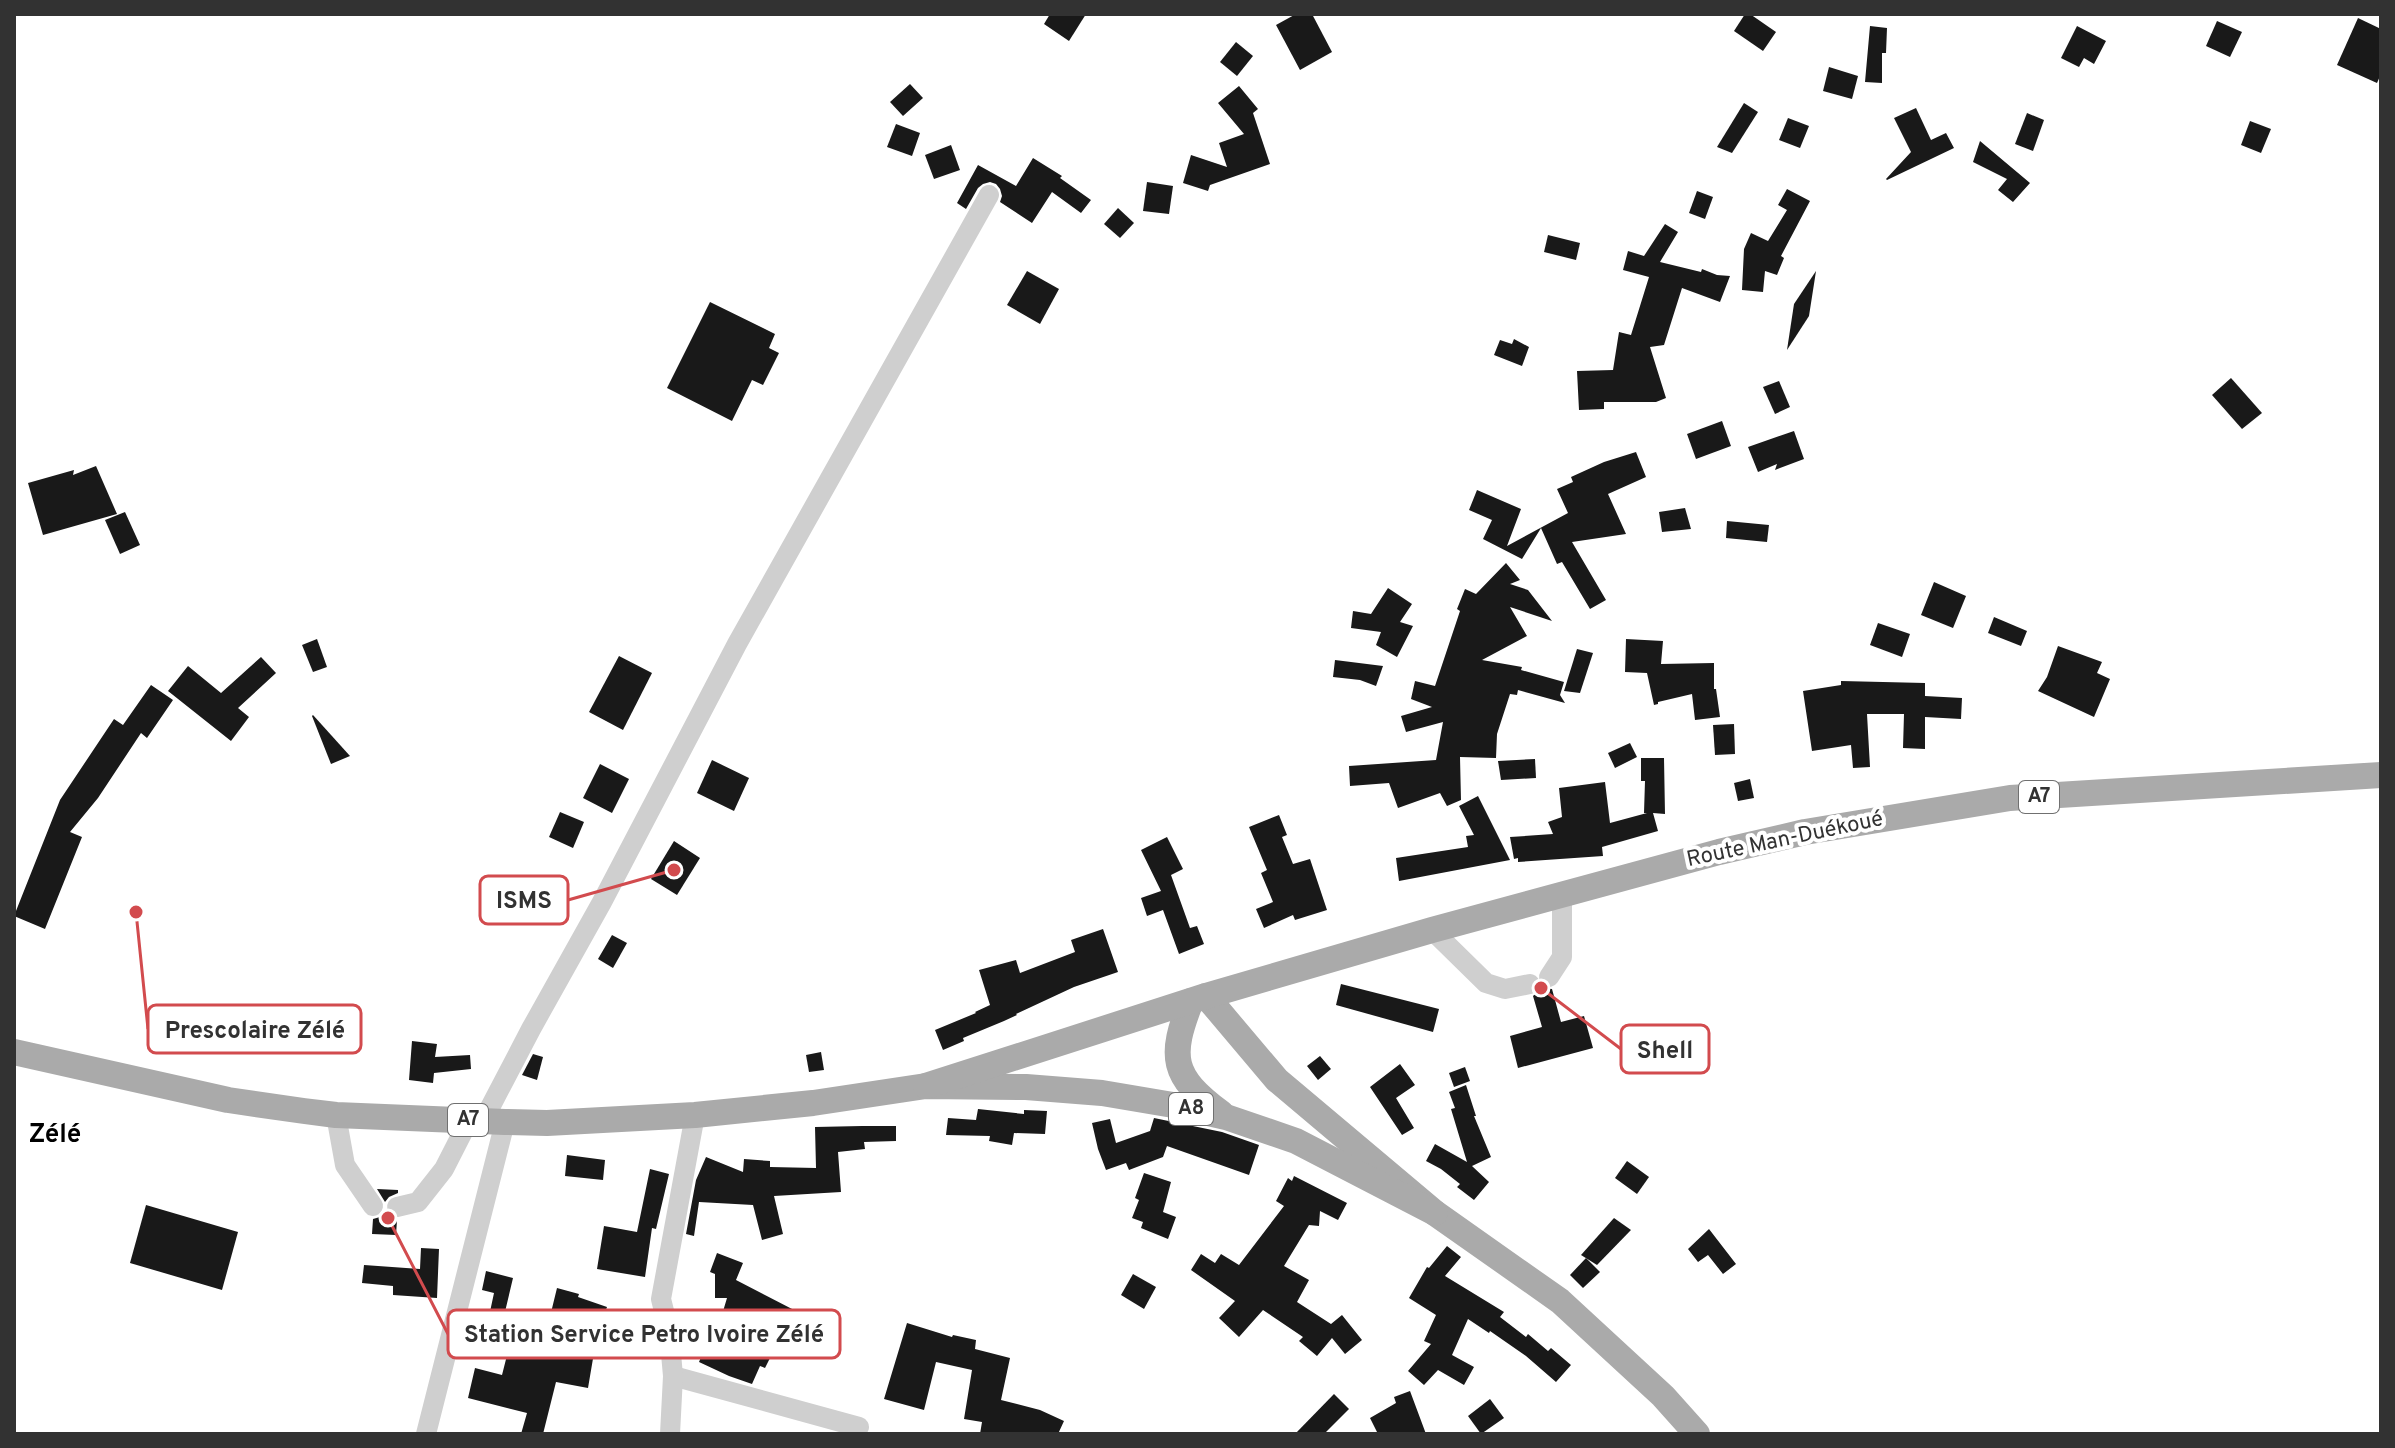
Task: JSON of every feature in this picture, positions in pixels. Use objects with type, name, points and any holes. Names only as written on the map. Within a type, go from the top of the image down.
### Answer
[{"type":"main road","name":"Route Man-Duékoué","points":[[1198,998],[1719,852],[1852,823],[2010,798],[2381,775]]},
{"type":"main road","name":"A7","points":[[14,1052],[228,1100],[336,1115],[547,1123],[695,1115],[813,1103],[926,1086],[1198,998]]},
{"type":"main road","name":"A8","points":[[1226,1117],[1197,1095],[1183,1075],[1177,1056],[1178,1033],[1198,998],[1277,1080],[1435,1213],[1560,1301],[1663,1396],[1697,1434]]},
{"type":"main road","name":"A8","points":[[926,1086],[1026,1087],[1102,1093],[1226,1117],[1296,1141],[1435,1213]]},
{"type":"street","points":[[397,1207],[418,1202],[486,1121],[531,1029],[602,902],[737,644],[989,195]]},
{"type":"street","points":[[1432,930],[1486,983],[1505,989],[1540,980],[1562,957],[1562,896]]},
{"type":"street","points":[[336,1115],[345,1165],[373,1206]]},
{"type":"street","points":[[670,1434],[673,1376],[669,1331],[661,1299],[695,1115]]},
{"type":"street","points":[[426,1434],[486,1121]]},
{"type":"street","points":[[673,1376],[859,1427]]},
{"type":"building","points":[[1050,14],[1086,14],[1069,41],[1044,24]]},
{"type":"building","points":[[1296,14],[1312,14],[1332,52],[1300,70],[1276,25]]},
{"type":"building","points":[[1745,14],[1750,14],[1776,32],[1763,51],[1734,31]]},
{"type":"building","points":[[2358,18],[2381,29],[2381,74],[2377,83],[2337,65]]},
{"type":"building","points":[[2217,21],[2242,32],[2230,57],[2206,46]]},
{"type":"building","points":[[1870,26],[1887,28],[1886,53],[1882,53],[1882,83],[1865,82]]},
{"type":"building","points":[[2077,26],[2106,41],[2094,64],[2084,58],[2079,67],[2061,58]]},
{"type":"building","points":[[1236,42],[1253,56],[1237,76],[1220,62]]},
{"type":"building","points":[[1829,67],[1858,76],[1852,99],[1823,91]]},
{"type":"building","points":[[910,84],[923,98],[903,116],[890,102]]},
{"type":"building","points":[[1239,86],[1258,109],[1253,113],[1270,164],[1210,185],[1208,191],[1183,183],[1191,155],[1227,167],[1219,143],[1244,134],[1218,103]]},
{"type":"building","points":[[1744,103],[1758,112],[1732,153],[1717,147]]},
{"type":"building","points":[[1916,108],[1931,140],[1946,133],[1954,148],[1887,180],[1911,152],[1894,118]]},
{"type":"building","points":[[2027,113],[2044,120],[2033,151],[2015,144]]},
{"type":"building","points":[[1788,118],[1809,126],[1800,148],[1779,140]]},
{"type":"building","points":[[2250,121],[2271,129],[2261,153],[2241,145]]},
{"type":"building","points":[[896,124],[920,133],[912,156],[887,147]]},
{"type":"building","points":[[1980,141],[2030,183],[2013,202],[1998,190],[2007,179],[1973,162]]},
{"type":"building","points":[[951,145],[960,170],[934,179],[925,155]]},
{"type":"building","points":[[1033,158],[1062,176],[1060,178],[1091,200],[1081,213],[1052,192],[1032,223],[1000,202],[1000,189],[990,182],[978,188],[966,209],[957,203],[978,165],[1016,186]]},
{"type":"building","points":[[1147,182],[1173,186],[1169,214],[1143,211]]},
{"type":"building","points":[[1787,189],[1810,201],[1781,256],[1784,258],[1777,275],[1765,271],[1763,292],[1742,290],[1744,249],[1751,233],[1768,241],[1787,210],[1778,205]]},
{"type":"building","points":[[1697,191],[1713,197],[1705,219],[1689,213]]},
{"type":"building","points":[[1118,208],[1134,223],[1120,238],[1104,224]]},
{"type":"building","points":[[1665,224],[1678,232],[1660,262],[1730,276],[1720,302],[1682,288],[1664,345],[1650,347],[1666,398],[1656,402],[1604,402],[1604,409],[1579,410],[1577,371],[1613,370],[1619,332],[1631,335],[1649,277],[1623,270],[1628,251],[1644,256]]},
{"type":"building","points":[[1548,235],[1580,243],[1576,260],[1544,252]]},
{"type":"building","points":[[1027,271],[1059,289],[1040,324],[1007,305]]},
{"type":"building","points":[[1816,271],[1809,316],[1787,350],[1794,304]]},
{"type":"building","points":[[710,302],[775,334],[769,348],[779,353],[763,385],[752,380],[732,421],[667,388]]},
{"type":"building","points":[[1514,339],[1529,347],[1522,366],[1494,355],[1500,340],[1512,344]]},
{"type":"building","points":[[2231,378],[2262,413],[2242,429],[2212,395]]},
{"type":"building","points":[[1779,381],[1790,407],[1775,414],[1763,387]]},
{"type":"building","points":[[1722,421],[1731,446],[1696,459],[1687,434]]},
{"type":"building","points":[[1794,431],[1804,459],[1775,470],[1777,464],[1758,472],[1748,447]]},
{"type":"building","points":[[1636,452],[1646,477],[1608,494],[1626,534],[1572,542],[1606,600],[1590,609],[1562,562],[1557,564],[1541,528],[1522,559],[1483,539],[1492,520],[1469,510],[1477,490],[1521,509],[1507,546],[1568,513],[1557,489],[1573,482],[1571,477]]},
{"type":"building","points":[[96,466],[117,514],[43,535],[28,483],[74,470],[73,475]]},
{"type":"building","points":[[1685,508],[1691,529],[1662,532],[1659,512]]},
{"type":"building","points":[[125,512],[140,545],[120,554],[105,520]]},
{"type":"building","points":[[1727,521],[1769,525],[1767,542],[1726,538]]},
{"type":"building","points":[[1506,563],[1520,580],[1510,584],[1528,590],[1552,621],[1510,607],[1527,636],[1482,660],[1522,667],[1521,670],[1564,682],[1560,695],[1565,703],[1518,690],[1517,695],[1510,694],[1497,734],[1496,758],[1460,757],[1461,800],[1447,806],[1440,793],[1398,808],[1389,783],[1350,786],[1349,766],[1436,760],[1443,722],[1406,732],[1401,716],[1432,707],[1411,699],[1415,681],[1435,686],[1465,589],[1476,594]]},
{"type":"building","points":[[1934,582],[1966,596],[1953,628],[1921,615]]},
{"type":"building","points":[[1388,588],[1412,604],[1400,622],[1413,626],[1397,657],[1376,645],[1381,632],[1351,628],[1353,611],[1371,614]]},
{"type":"building","points":[[1994,617],[2027,631],[2021,646],[1988,633]]},
{"type":"building","points":[[1878,623],[1910,634],[1902,657],[1870,645]]},
{"type":"building","points":[[317,639],[327,667],[313,672],[302,645]]},
{"type":"building","points":[[1626,639],[1663,641],[1661,664],[1714,663],[1714,689],[1720,717],[1695,720],[1692,694],[1654,705],[1647,673],[1625,672]]},
{"type":"building","points":[[2058,646],[2102,662],[2097,673],[2110,679],[2094,717],[2038,691],[2047,677]]},
{"type":"building","points":[[1577,649],[1593,653],[1580,693],[1564,691]]},
{"type":"building","points":[[619,656],[652,673],[623,730],[589,712]]},
{"type":"building","points":[[261,657],[276,673],[238,708],[249,717],[231,741],[168,691],[188,666],[221,693]]},
{"type":"building","points":[[1335,660],[1383,666],[1376,686],[1360,680],[1333,677]]},
{"type":"building","points":[[1841,681],[1925,683],[1925,696],[1962,698],[1961,719],[1925,717],[1925,749],[1903,748],[1904,714],[1867,714],[1870,767],[1853,768],[1851,745],[1812,751],[1803,691],[1841,685]]},
{"type":"building","points":[[151,685],[173,700],[147,738],[141,733],[98,798],[70,832],[82,837],[45,929],[14,916],[60,800],[114,719],[123,725]]},
{"type":"building","points":[[313,715],[350,756],[331,764]]},
{"type":"building","points":[[1734,724],[1735,754],[1715,755],[1713,725]]},
{"type":"building","points":[[1630,743],[1637,757],[1615,768],[1608,753]]},
{"type":"building","points":[[1641,758],[1664,758],[1665,814],[1653,813],[1658,831],[1602,847],[1603,856],[1518,862],[1518,858],[1514,859],[1510,837],[1553,834],[1548,822],[1562,817],[1559,788],[1605,782],[1610,823],[1647,813],[1644,813],[1645,781],[1641,781]]},
{"type":"building","points":[[1535,759],[1536,778],[1501,780],[1498,761]]},
{"type":"building","points":[[712,760],[749,778],[734,811],[697,793]]},
{"type":"building","points":[[600,764],[629,779],[612,813],[583,798]]},
{"type":"building","points":[[1750,779],[1754,798],[1738,801],[1734,783]]},
{"type":"building","points":[[1478,796],[1510,860],[1399,881],[1396,858],[1468,847],[1466,836],[1474,835],[1459,806]]},
{"type":"building","points":[[560,812],[584,822],[573,848],[549,837]]},
{"type":"building","points":[[1279,815],[1287,835],[1282,837],[1293,864],[1310,859],[1327,910],[1295,920],[1293,915],[1264,928],[1256,909],[1273,902],[1261,873],[1267,870],[1249,827]]},
{"type":"building","points":[[1167,837],[1183,869],[1171,875],[1190,928],[1197,926],[1204,944],[1179,954],[1163,910],[1147,916],[1141,898],[1161,891],[1141,850]]},
{"type":"building","points":[[674,841],[700,858],[677,895],[651,879]]},
{"type":"building","points":[[1103,929],[1118,972],[1074,987],[943,1050],[935,1030],[990,1005],[979,970],[1016,960],[1020,973],[1075,952],[1071,940]]},
{"type":"building","points":[[612,935],[627,943],[613,968],[598,959]]},
{"type":"building","points":[[1341,984],[1439,1009],[1433,1032],[1336,1005]]},
{"type":"building","points":[[1542,988],[1552,989],[1561,1022],[1584,1016],[1593,1048],[1518,1068],[1510,1036],[1542,1027],[1533,996]]},
{"type":"building","points":[[412,1041],[437,1044],[435,1057],[470,1055],[471,1069],[434,1073],[433,1083],[409,1080]]},
{"type":"building","points":[[821,1052],[824,1070],[809,1072],[806,1055]]},
{"type":"building","points":[[533,1054],[543,1057],[537,1080],[522,1075]]},
{"type":"building","points":[[1320,1056],[1331,1069],[1318,1080],[1307,1066]]},
{"type":"building","points":[[1400,1064],[1415,1085],[1396,1098],[1414,1128],[1402,1135],[1370,1087]]},
{"type":"building","points":[[1465,1067],[1470,1081],[1454,1087],[1449,1073]]},
{"type":"building","points":[[1466,1085],[1474,1116],[1491,1157],[1472,1166],[1489,1182],[1474,1200],[1457,1187],[1460,1184],[1426,1161],[1435,1144],[1467,1162],[1449,1092]]},
{"type":"building","points":[[978,1109],[1024,1114],[1024,1110],[1047,1111],[1045,1134],[1014,1133],[1012,1145],[989,1141],[990,1136],[946,1135],[948,1118],[976,1120]]},
{"type":"building","points":[[1154,1118],[1222,1132],[1259,1145],[1249,1175],[1167,1146],[1163,1157],[1129,1170],[1126,1163],[1106,1170],[1092,1123],[1110,1119],[1116,1143],[1150,1131]]},
{"type":"building","points":[[896,1126],[896,1141],[864,1142],[865,1149],[838,1152],[841,1192],[774,1196],[783,1234],[762,1240],[753,1205],[699,1202],[694,1236],[686,1234],[696,1180],[706,1157],[743,1172],[744,1159],[770,1161],[770,1167],[816,1168],[815,1127]]},
{"type":"building","points":[[567,1155],[605,1160],[603,1180],[565,1176]]},
{"type":"building","points":[[1627,1161],[1649,1177],[1637,1194],[1615,1178]]},
{"type":"building","points":[[650,1169],[669,1174],[656,1229],[652,1228],[645,1277],[597,1269],[604,1226],[637,1232]]},
{"type":"building","points":[[1144,1173],[1171,1182],[1163,1212],[1176,1217],[1168,1239],[1141,1228],[1143,1222],[1132,1218]]},
{"type":"building","points":[[1294,1176],[1347,1203],[1338,1220],[1320,1211],[1319,1226],[1309,1225],[1284,1266],[1309,1280],[1297,1302],[1331,1324],[1342,1315],[1362,1340],[1345,1354],[1332,1338],[1317,1356],[1299,1341],[1303,1337],[1263,1310],[1239,1337],[1219,1318],[1235,1301],[1191,1270],[1201,1254],[1215,1263],[1221,1254],[1239,1265],[1284,1206],[1276,1201],[1288,1178],[1292,1181]]},
{"type":"building","points":[[377,1189],[398,1190],[398,1193],[385,1202]]},
{"type":"building","points":[[146,1205],[238,1232],[222,1290],[130,1263]]},
{"type":"building","points":[[385,1211],[397,1220],[396,1235],[372,1234],[373,1219]]},
{"type":"building","points":[[1614,1218],[1631,1230],[1597,1265],[1581,1255]]},
{"type":"building","points":[[1709,1229],[1736,1264],[1723,1274],[1708,1255],[1698,1262],[1688,1249]]},
{"type":"building","points":[[1447,1246],[1461,1257],[1445,1276],[1504,1312],[1500,1317],[1548,1351],[1551,1348],[1571,1365],[1556,1382],[1526,1356],[1468,1319],[1452,1355],[1474,1367],[1464,1385],[1438,1370],[1424,1385],[1408,1371],[1431,1344],[1424,1341],[1436,1315],[1409,1298],[1427,1267]]},
{"type":"building","points":[[421,1248],[439,1249],[437,1298],[393,1295],[393,1286],[362,1283],[364,1265],[420,1269]]},
{"type":"building","points":[[717,1253],[743,1263],[736,1280],[794,1310],[765,1368],[760,1366],[752,1384],[699,1362],[706,1345],[712,1348],[727,1298],[715,1298],[715,1274],[710,1272]]},
{"type":"building","points":[[1586,1258],[1600,1272],[1583,1288],[1570,1275]]},
{"type":"building","points":[[486,1271],[513,1278],[504,1316],[514,1319],[510,1338],[485,1335],[494,1293],[482,1290]]},
{"type":"building","points":[[1133,1274],[1156,1287],[1144,1309],[1121,1295]]},
{"type":"building","points":[[557,1288],[607,1307],[597,1335],[588,1388],[556,1382],[543,1434],[521,1434],[527,1413],[468,1398],[475,1368],[502,1375],[515,1324],[546,1333]]},
{"type":"building","points":[[907,1323],[952,1337],[976,1340],[975,1349],[1010,1358],[1001,1400],[1040,1410],[1064,1421],[1058,1434],[980,1434],[982,1422],[964,1419],[972,1370],[936,1362],[924,1410],[884,1399]]},
{"type":"building","points":[[1410,1391],[1426,1434],[1378,1434],[1370,1418],[1396,1403],[1394,1397]]},
{"type":"building","points":[[1334,1394],[1349,1409],[1324,1434],[1295,1434]]},
{"type":"building","points":[[1490,1399],[1504,1418],[1481,1434],[1468,1416]]},
{"type":"place","name":"ISMS","points":[[674,870]]},
{"type":"place","name":"Prescolaire Zélé","points":[[136,912]]},
{"type":"place","name":"Shell","points":[[1541,988]]},
{"type":"place","name":"Station Service Petro Ivoire Zélé","points":[[388,1218]]},
{"type":"district","name":"Zélé","points":[[55,1135]]}]
